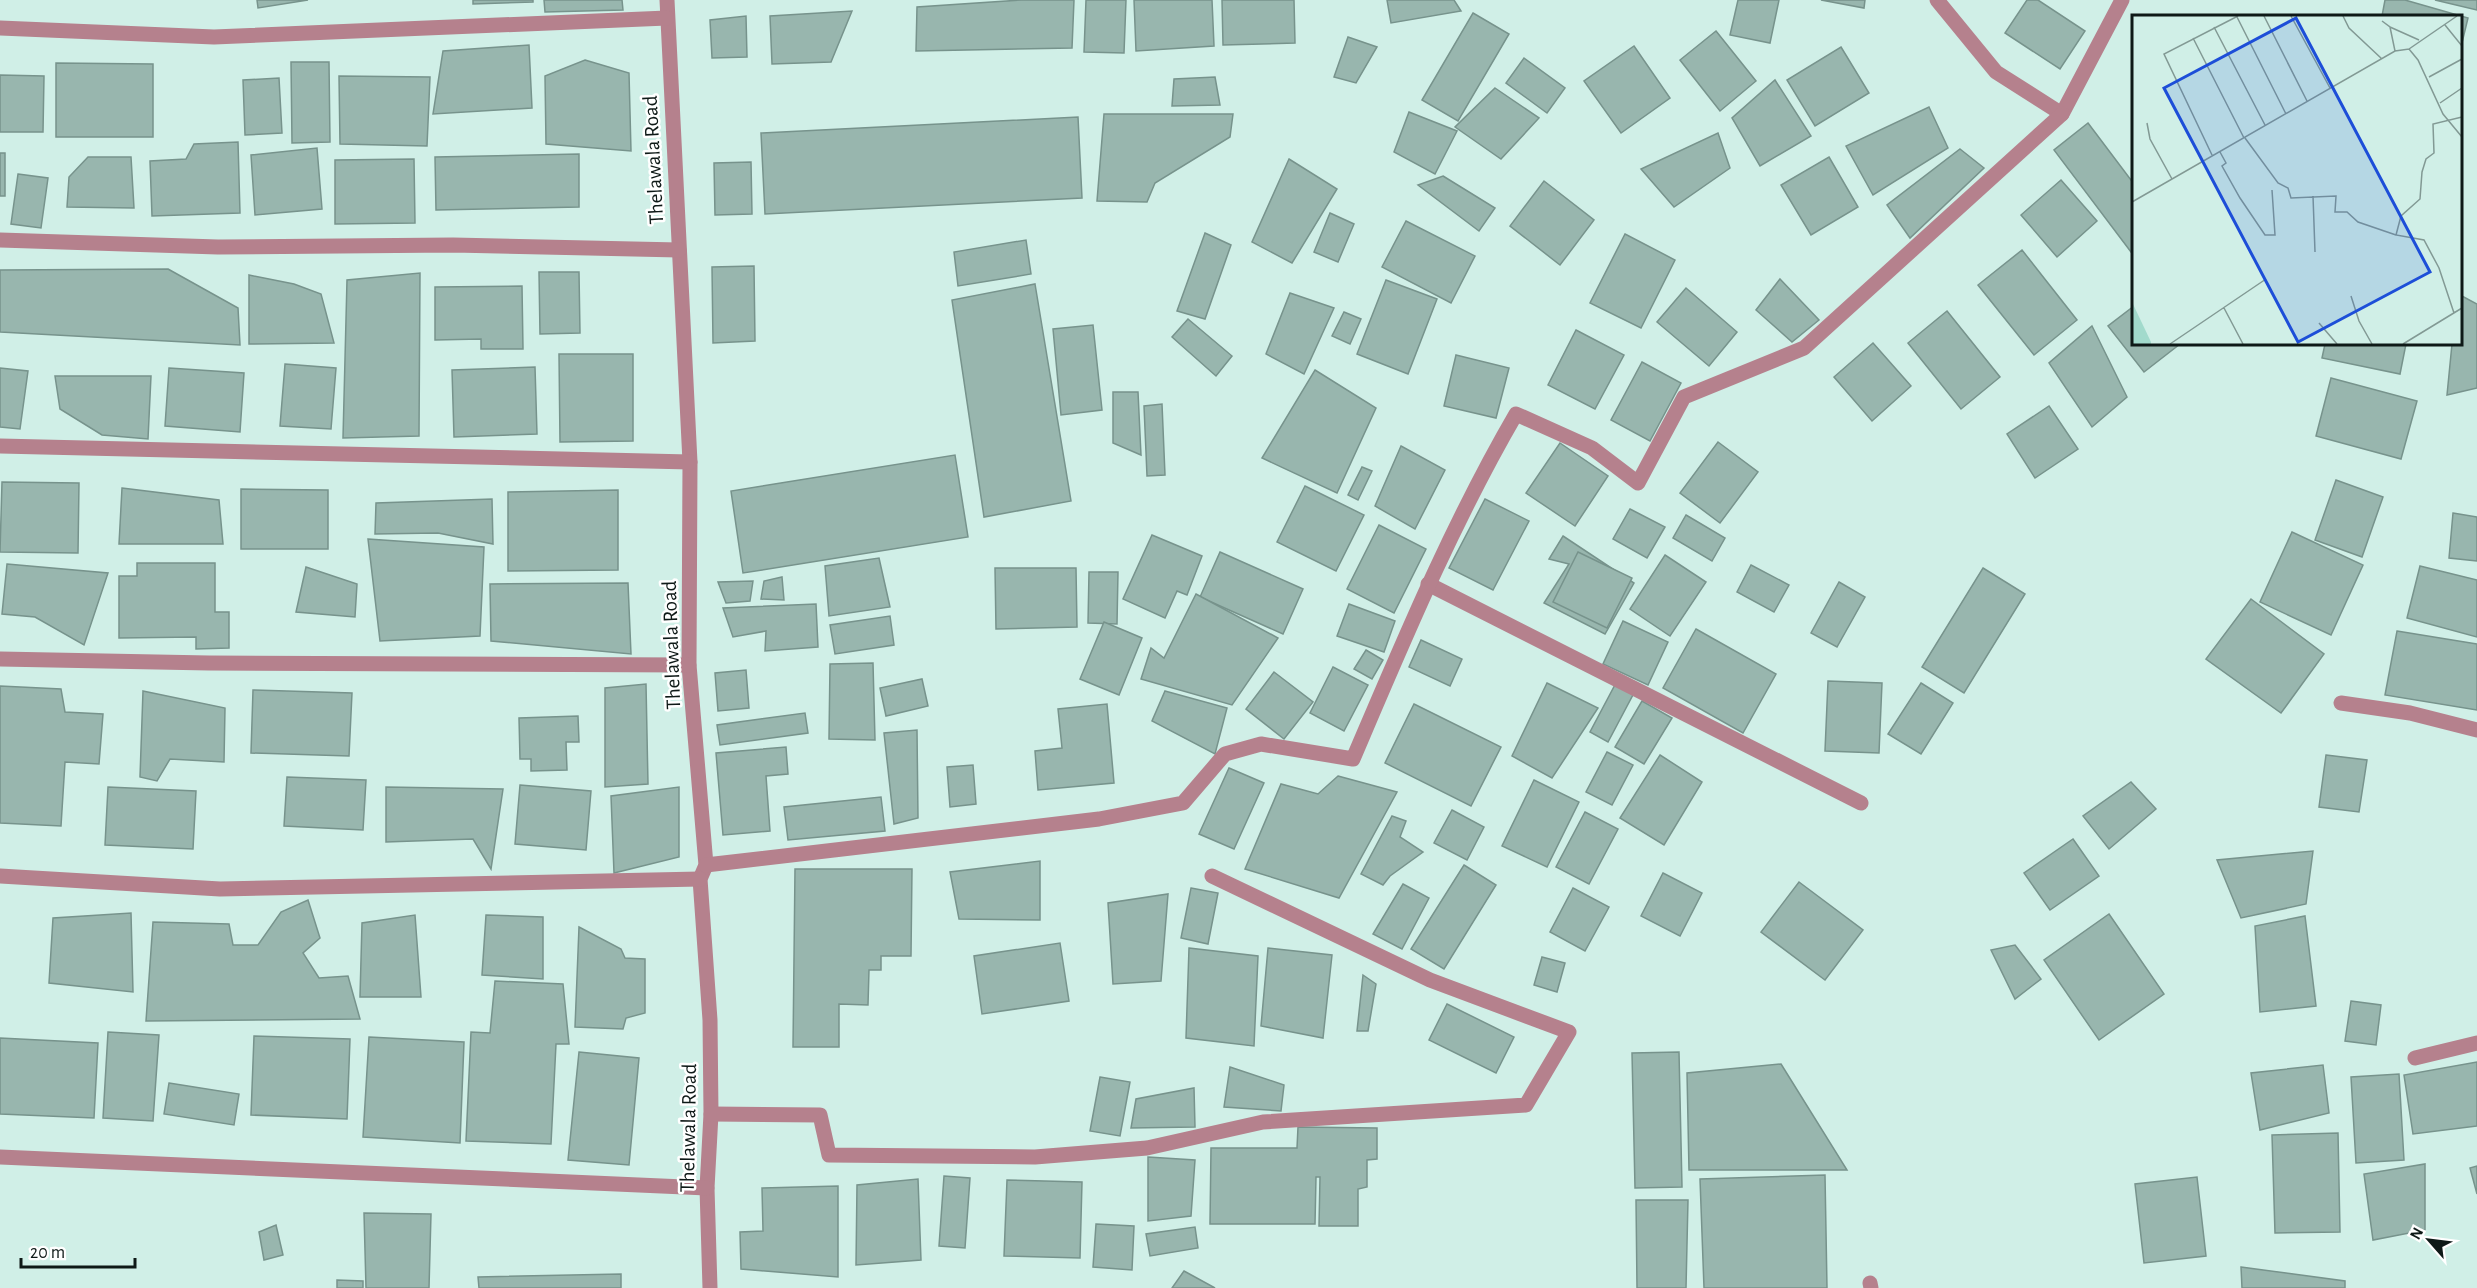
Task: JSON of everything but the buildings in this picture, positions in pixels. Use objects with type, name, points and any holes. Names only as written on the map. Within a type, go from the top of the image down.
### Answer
[{"type":"street","name":"Thelawala Road","points":[[667,0],[690,462],[689,665],[710,1020],[711,1114],[707,1188],[710,1288]]},
{"type":"street","points":[[1937,0],[1996,72],[2062,114]]},
{"type":"street","points":[[0,876],[220,889],[703,872],[1099,819],[1183,803],[1226,754],[1261,744],[1353,759],[1428,584],[1481,474],[1516,414],[1592,448],[1638,483],[1684,397],[1804,348],[2062,114],[2122,0]]},
{"type":"street","points":[[0,28],[214,37],[667,18]]},
{"type":"street","points":[[0,240],[218,247],[453,245],[679,250]]},
{"type":"street","points":[[0,446],[690,462]]},
{"type":"street","points":[[1428,584],[1861,803]]},
{"type":"street","points":[[0,659],[208,663],[689,665]]},
{"type":"street","points":[[2341,703],[2410,713],[2477,730]]},
{"type":"street","points":[[711,1114],[820,1115],[829,1155],[1035,1157],[1147,1148],[1263,1122],[1526,1105],[1569,1032],[1430,980],[1212,876]]},
{"type":"street","points":[[2415,1058],[2477,1043]]},
{"type":"street","points":[[0,1157],[707,1188]]}]
